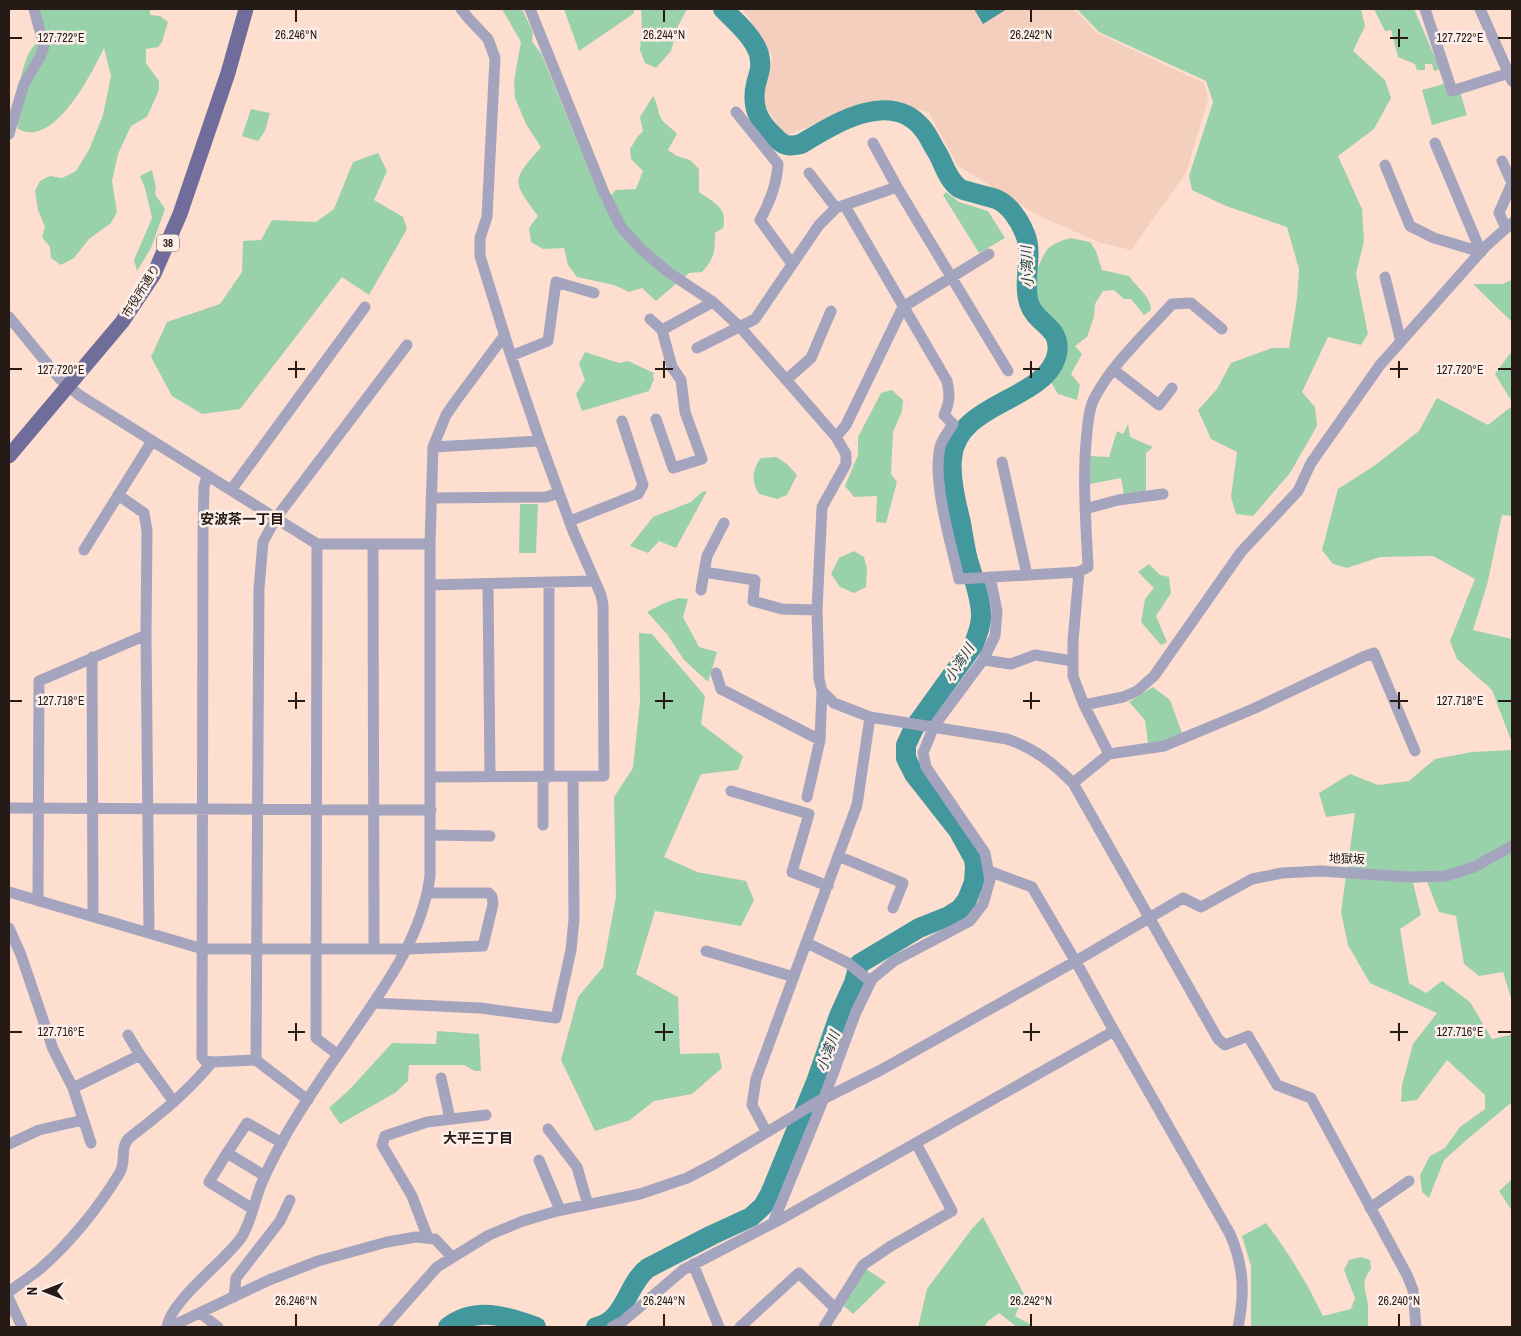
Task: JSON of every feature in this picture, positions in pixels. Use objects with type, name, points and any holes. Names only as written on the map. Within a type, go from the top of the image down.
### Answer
[{"type":"main road","name":"市役所通り","points":[[9,456],[134,307],[162,257],[180,214],[200,156],[228,73],[246,9]]},
{"type":"street","points":[[9,134],[24,84],[42,55],[44,46],[34,9]]},
{"type":"street","points":[[431,777],[604,776],[603,605],[601,595],[559,494],[510,356],[480,256],[480,238],[487,217],[496,58],[488,39],[461,9]]},
{"type":"street","points":[[530,9],[604,193],[621,227],[641,249],[668,272],[713,302],[740,327],[836,437],[846,454],[846,464],[822,507],[817,610],[819,679],[822,691],[820,740],[807,797]]},
{"type":"street","points":[[1425,9],[1452,91],[1510,77],[1480,9]]},
{"type":"street","points":[[736,112],[778,164],[777,177],[770,202],[760,220],[792,264]]},
{"type":"street","points":[[873,143],[897,187],[1008,371]]},
{"type":"street","points":[[1434,143],[1481,252]]},
{"type":"street","points":[[1084,705],[1123,697],[1138,691],[1154,676],[1240,552],[1298,491],[1317,455],[1380,365],[1481,252],[1509,225],[1499,213],[1512,183],[1502,161]]},
{"type":"street","points":[[1385,165],[1410,226],[1434,238],[1481,252]]},
{"type":"street","points":[[810,173],[841,207],[946,381],[950,393],[950,402],[944,415],[953,424],[940,445],[937,468],[959,579],[1079,572],[1088,566],[1085,509],[1085,450],[1088,420],[1093,400],[1114,370],[1172,304],[1191,303],[1222,329]]},
{"type":"street","points":[[697,348],[754,319],[819,225],[841,207],[897,187]]},
{"type":"street","points":[[836,437],[846,425],[903,307],[989,254]]},
{"type":"street","points":[[1385,277],[1401,342]]},
{"type":"street","points":[[510,356],[548,341],[556,282],[594,293]]},
{"type":"street","points":[[662,330],[713,302]]},
{"type":"street","points":[[230,490],[365,307]]},
{"type":"street","points":[[786,380],[811,358],[831,311]]},
{"type":"street","points":[[9,317],[51,368],[68,386],[85,399],[316,544],[430,544]]},
{"type":"street","points":[[650,319],[662,330],[672,366],[681,380],[686,412],[702,458],[673,468],[656,419]]},
{"type":"street","points":[[452,1257],[435,1239],[416,1237],[387,1242],[318,1261],[270,1280],[169,1327],[168,1320],[184,1298],[234,1247],[242,1236],[265,1176],[282,1143],[337,1054],[373,1003],[407,949],[422,915],[430,876],[430,544],[433,447],[443,422],[455,402],[504,336]]},
{"type":"street","points":[[256,1060],[259,589],[263,542],[276,518],[407,345]]},
{"type":"street","points":[[1114,370],[1159,405],[1172,388]]},
{"type":"street","points":[[570,522],[638,494],[643,485],[622,421]]},
{"type":"street","points":[[84,550],[152,441]]},
{"type":"street","points":[[433,447],[540,441]]},
{"type":"street","points":[[1002,462],[1027,575]]},
{"type":"street","points":[[207,476],[204,487],[203,531],[202,1057],[205,1062],[256,1060],[308,1100]]},
{"type":"street","points":[[431,498],[546,497],[559,494]]},
{"type":"street","points":[[1085,509],[1118,500],[1163,494]]},
{"type":"street","points":[[118,495],[139,508],[144,513],[146,519],[149,933]]},
{"type":"street","points":[[701,590],[707,556],[724,523]]},
{"type":"street","points":[[316,544],[316,1038],[337,1054]]},
{"type":"street","points":[[373,545],[374,949]]},
{"type":"street","points":[[704,572],[756,580],[753,601],[782,610],[817,610]]},
{"type":"street","points":[[1079,572],[1073,641],[1073,676],[1084,705],[1109,754]]},
{"type":"street","points":[[774,1223],[856,1012],[871,982],[894,961],[970,921],[982,904],[990,880],[985,853],[926,767],[923,753],[932,726],[983,660],[995,636],[997,611],[989,577]]},
{"type":"street","points":[[430,585],[594,582]]},
{"type":"street","points":[[488,584],[490,776]]},
{"type":"street","points":[[543,825],[546,777],[549,584]]},
{"type":"street","points":[[38,901],[38,680],[146,635]]},
{"type":"street","points":[[1073,783],[1109,754],[1164,746],[1374,653],[1416,752]]},
{"type":"street","points":[[983,660],[1011,664],[1036,655],[1073,661]]},
{"type":"street","points":[[92,657],[93,916]]},
{"type":"street","points":[[716,673],[720,689],[820,740]]},
{"type":"street","points":[[822,691],[834,703],[870,717],[1007,738],[1024,744],[1058,767],[1073,783],[1218,1039],[1225,1045],[1248,1036],[1278,1085],[1311,1098],[1407,1275],[1413,1290],[1416,1327]]},
{"type":"street","points":[[766,1131],[752,1105],[756,1079],[857,805],[870,717]]},
{"type":"street","points":[[373,1003],[480,1008],[556,1018],[571,950],[574,919],[573,777]]},
{"type":"street","points":[[731,791],[808,814],[792,872],[828,886]]},
{"type":"street","points":[[9,808],[431,810]]},
{"type":"street","points":[[430,835],[490,836]]},
{"type":"street","name":"地獄坂","points":[[1150,918],[1183,898],[1201,907],[1252,879],[1282,873],[1321,871],[1408,876],[1446,876],[1474,867],[1512,846]]},
{"type":"street","points":[[838,856],[903,883],[892,908]]},
{"type":"street","points":[[989,871],[1032,887],[1076,961],[1230,1234],[1238,1250],[1242,1268],[1243,1304],[1238,1327]]},
{"type":"street","points":[[9,892],[203,949],[407,949],[483,946],[493,904],[489,893],[428,893]]},
{"type":"street","points":[[384,1327],[437,1267],[489,1235],[523,1221],[560,1210],[640,1194],[687,1178],[821,1100],[879,1071],[1150,918]]},
{"type":"street","points":[[9,928],[21,955],[53,1049],[73,1088],[91,1143]]},
{"type":"street","points":[[807,944],[848,963],[871,982]]},
{"type":"street","points":[[706,951],[794,977]]},
{"type":"street","points":[[612,1327],[628,1317],[682,1270],[774,1223],[1114,1031]]},
{"type":"street","points":[[128,1035],[140,1056],[174,1102]]},
{"type":"street","points":[[73,1088],[140,1056]]},
{"type":"street","points":[[9,1292],[40,1269],[73,1235],[122,1170],[124,1143],[174,1102],[201,1076],[212,1062]]},
{"type":"street","points":[[441,1078],[450,1119]]},
{"type":"street","points":[[428,1238],[412,1196],[382,1146],[385,1136],[427,1122],[486,1115]]},
{"type":"street","points":[[9,1144],[39,1130],[83,1120]]},
{"type":"street","points":[[253,1209],[209,1182],[247,1123],[282,1143]]},
{"type":"street","points":[[548,1129],[577,1167],[588,1205]]},
{"type":"street","points":[[824,1327],[863,1265],[891,1246],[952,1211],[916,1144]]},
{"type":"street","points":[[227,1153],[265,1176]]},
{"type":"street","points":[[539,1160],[560,1210]]},
{"type":"street","points":[[1370,1208],[1409,1181]]},
{"type":"street","points":[[234,1297],[236,1278],[280,1221],[290,1200]]},
{"type":"street","points":[[693,1264],[719,1327]]},
{"type":"street","points":[[740,1327],[799,1272],[836,1309]]},
{"type":"street","points":[[9,1299],[22,1327]]},
{"type":"street","points":[[200,1313],[218,1327]]},
{"type":"shaded area","points":[[743,9],[1074,9],[1097,33],[1204,83],[1208,99],[1186,173],[1131,250],[1101,243],[1039,216],[957,165],[929,112],[876,100],[784,136],[759,95],[773,57]]},
{"type":"green space","points":[[34,9],[150,9],[150,15],[160,16],[168,22],[162,42],[158,47],[146,49],[146,63],[159,81],[159,90],[147,117],[131,126],[118,154],[112,181],[117,212],[111,223],[89,239],[74,258],[61,265],[51,258],[50,247],[42,237],[45,227],[38,210],[35,191],[40,181],[50,176],[62,178],[76,171],[89,150],[103,115],[111,76],[104,48],[81,90],[58,119],[45,128],[32,132],[18,129],[17,100],[20,79],[30,51],[42,35]]},
{"type":"green space","points":[[502,9],[522,9],[533,32],[532,42],[541,53],[603,204],[616,190],[636,189],[643,171],[631,159],[630,149],[643,131],[640,117],[653,96],[662,120],[677,134],[668,150],[677,156],[690,160],[699,169],[699,192],[722,210],[723,228],[715,233],[712,258],[702,272],[689,273],[656,301],[642,288],[629,292],[614,285],[577,277],[568,265],[564,248],[543,249],[531,242],[529,228],[538,216],[523,195],[519,187],[519,181],[524,167],[541,147],[526,124],[515,98],[514,81],[521,42]]},
{"type":"green space","points":[[564,9],[635,9],[633,14],[579,51]]},
{"type":"green space","points":[[641,9],[687,9],[678,26],[671,51],[656,68],[645,63],[640,50]]},
{"type":"green space","points":[[1077,9],[1361,9],[1365,26],[1353,51],[1385,80],[1391,98],[1374,129],[1338,156],[1362,209],[1364,241],[1356,274],[1368,334],[1361,345],[1328,337],[1302,392],[1315,407],[1317,426],[1290,473],[1253,516],[1236,514],[1231,497],[1237,452],[1211,439],[1198,410],[1217,389],[1231,363],[1272,348],[1289,348],[1297,299],[1299,269],[1287,227],[1226,206],[1192,190],[1189,176],[1213,102],[1206,81],[1099,32]]},
{"type":"green space","points":[[1374,9],[1414,9],[1440,69],[1434,71],[1432,64],[1425,64],[1425,70],[1417,70],[1415,64],[1398,57],[1391,30],[1385,31]]},
{"type":"green space","points":[[1444,84],[1449,96],[1460,92],[1467,115],[1432,125],[1422,90]]},
{"type":"green space","points":[[251,109],[270,113],[265,131],[258,141],[242,136]]},
{"type":"green space","points":[[378,153],[387,171],[374,200],[403,217],[407,229],[369,295],[342,277],[240,409],[202,414],[172,396],[151,357],[167,322],[220,304],[242,272],[243,241],[261,240],[272,220],[316,222],[334,209],[353,162]]},
{"type":"green space","points":[[152,170],[156,187],[155,194],[165,209],[151,248],[137,271],[134,260],[152,218],[145,188],[140,176]]},
{"type":"green space","points":[[946,192],[959,202],[988,211],[1005,238],[979,253],[943,195]]},
{"type":"green space","points":[[1071,238],[1090,242],[1096,251],[1102,270],[1129,276],[1149,300],[1151,310],[1144,315],[1131,299],[1124,299],[1114,290],[1103,291],[1095,304],[1094,317],[1087,337],[1075,346],[1082,354],[1071,374],[1080,385],[1077,400],[1058,394],[1049,379],[1058,368],[1062,359],[1063,335],[1037,306],[1033,295],[1037,271],[1047,250],[1061,241]]},
{"type":"green space","points":[[1512,280],[1512,322],[1473,284],[1502,284]]},
{"type":"green space","points":[[1512,351],[1512,402],[1495,374]]},
{"type":"green space","points":[[585,352],[619,363],[628,361],[654,373],[654,379],[649,391],[582,411],[576,394],[585,380],[579,364]]},
{"type":"green space","points":[[892,390],[903,400],[902,411],[893,432],[891,474],[897,482],[886,523],[876,522],[877,496],[854,497],[845,486],[858,455],[858,437],[881,393]]},
{"type":"green space","points":[[1437,398],[1488,425],[1512,406],[1512,516],[1502,515],[1487,585],[1473,630],[1512,639],[1512,743],[1492,690],[1457,659],[1450,641],[1475,579],[1433,556],[1380,557],[1347,568],[1333,564],[1322,550],[1338,489],[1374,466],[1419,431]]},
{"type":"green space","points":[[1128,424],[1130,437],[1153,447],[1146,453],[1146,492],[1124,495],[1121,478],[1090,484],[1089,456],[1109,457],[1117,431],[1123,434]]},
{"type":"green space","points":[[776,457],[787,464],[797,475],[787,495],[777,499],[759,494],[754,480],[754,471],[761,458]]},
{"type":"green space","points":[[707,491],[676,548],[659,541],[648,553],[630,546],[653,517],[691,502],[702,492]]},
{"type":"green space","points":[[520,504],[538,504],[536,553],[519,553]]},
{"type":"green space","points":[[854,551],[864,557],[867,569],[866,587],[854,593],[840,587],[831,574],[839,558]]},
{"type":"green space","points":[[1149,564],[1160,575],[1169,577],[1171,593],[1156,616],[1167,642],[1161,645],[1141,622],[1145,599],[1154,588],[1138,572]]},
{"type":"green space","points":[[679,598],[688,599],[683,617],[699,647],[717,652],[708,682],[684,660],[667,634],[647,612]]},
{"type":"green space","points":[[639,633],[652,634],[705,696],[701,724],[743,756],[738,770],[701,774],[664,857],[697,872],[746,881],[754,900],[741,926],[655,911],[636,974],[678,997],[680,1054],[719,1053],[722,1068],[692,1094],[654,1101],[630,1120],[595,1131],[561,1060],[578,997],[603,967],[616,897],[614,797],[633,768],[640,701]]},
{"type":"green space","points":[[1153,687],[1170,700],[1182,733],[1164,742],[1148,743],[1145,720],[1129,702]]},
{"type":"green space","points":[[1512,750],[1512,1001],[1503,972],[1479,976],[1464,964],[1456,916],[1439,912],[1427,882],[1413,883],[1421,915],[1400,929],[1409,983],[1426,993],[1442,981],[1470,1002],[1492,1039],[1512,1033],[1512,1102],[1444,1160],[1429,1198],[1422,1192],[1420,1175],[1430,1156],[1445,1148],[1460,1127],[1485,1109],[1485,1095],[1447,1060],[1417,1100],[1401,1102],[1402,1085],[1413,1044],[1437,1013],[1370,983],[1348,945],[1341,912],[1355,813],[1326,817],[1319,793],[1350,774],[1378,785],[1409,781],[1435,759],[1472,752]]},
{"type":"green space","points":[[437,1031],[479,1034],[481,1071],[475,1071],[464,1065],[409,1065],[408,1081],[395,1093],[340,1124],[329,1108],[350,1089],[392,1043],[436,1044]]},
{"type":"green space","points":[[1512,1179],[1512,1211],[1499,1191]]},
{"type":"green space","points":[[983,1217],[1024,1294],[1015,1316],[1035,1327],[1017,1327],[999,1313],[987,1322],[985,1327],[918,1327],[927,1289]]},
{"type":"green space","points":[[1266,1223],[1297,1268],[1323,1316],[1351,1309],[1355,1298],[1344,1270],[1349,1260],[1361,1257],[1370,1260],[1371,1269],[1365,1282],[1368,1326],[1251,1327],[1251,1266],[1242,1236]]},
{"type":"green space","points":[[866,1269],[886,1282],[853,1314],[844,1306]]},
{"type":"water","points":[[974,9],[1007,9],[983,24]]},
{"type":"waterway","name":"小湾川","points":[[596,1327],[606,1324],[613,1318],[620,1310],[635,1283],[648,1268],[751,1217],[763,1206],[770,1194],[816,1082],[839,1016],[854,983],[859,964],[919,928],[949,916],[960,909],[967,900],[974,882],[974,859],[958,830],[914,774],[906,758],[906,745],[914,728],[973,646],[981,621],[979,600],[967,555],[954,491],[952,458],[958,439],[969,424],[985,412],[1021,393],[1050,370],[1057,354],[1058,345],[1052,331],[1032,310],[1029,303],[1027,294],[1027,242],[1020,224],[1010,209],[1001,201],[959,188],[949,176],[923,129],[910,117],[895,111],[879,110],[862,114],[829,127],[801,144],[789,145],[780,142],[764,125],[755,106],[754,99],[760,66],[759,54],[753,41],[723,9]]},
{"type":"waterway","name":"小湾川","points":[[448,1327],[458,1321],[480,1315],[513,1319],[536,1327]]},
{"type":"district","name":"安波茶一丁目","points":[[242,519]]},
{"type":"district","name":"大平三丁目","points":[[478,1138]]}]
